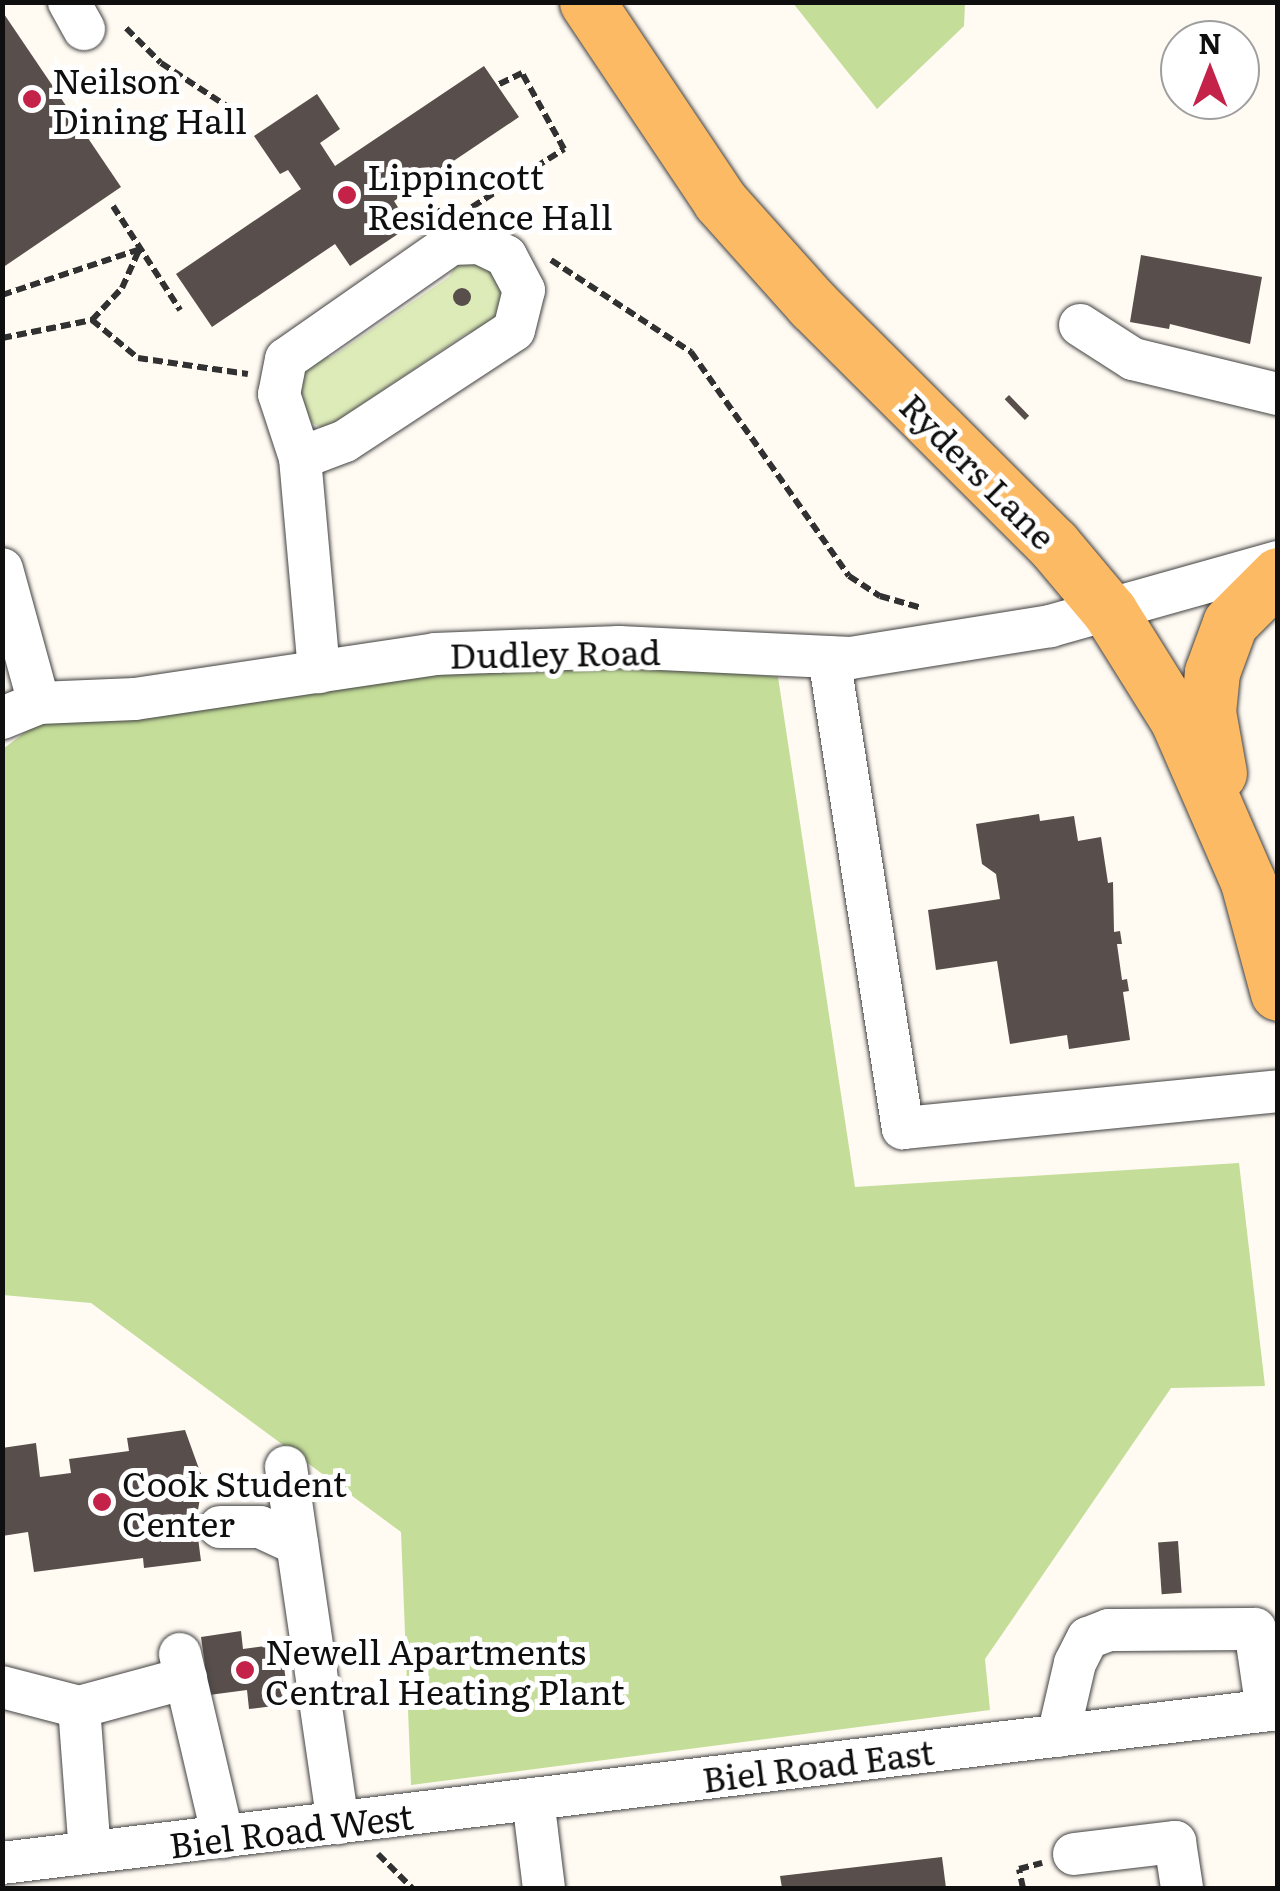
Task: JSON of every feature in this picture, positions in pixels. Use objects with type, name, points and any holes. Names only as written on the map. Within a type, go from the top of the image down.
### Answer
[{"type":"main road","name":"Ryders Lane","points":[[587,2],[720,202],[813,306],[1053,544],[1110,612],[1178,721],[1248,882],[1278,993]]},
{"type":"main road","points":[[1248,882],[1208,712],[1212,672],[1230,622],[1278,575]]},
{"type":"street","points":[[300,458],[345,441],[514,330],[524,290],[506,256],[479,243],[451,244],[300,345],[280,375],[300,458],[319,672]]},
{"type":"street","points":[[1080,325],[1133,359],[1278,394]]},
{"type":"street","name":"Dudley Road","points":[[21,711],[436,654],[600,648],[829,657],[983,640],[1110,612],[1278,562]]},
{"type":"street","points":[[2,569],[21,711]]},
{"type":"street","points":[[829,657],[903,1128],[1278,1091]]},
{"type":"street","points":[[286,1466],[338,1824]]},
{"type":"street","points":[[220,1527],[260,1527],[297,1544]]},
{"type":"street","points":[[1058,1736],[1076,1663],[1088,1638],[1109,1630],[1255,1629],[1272,1710]]},
{"type":"street","points":[[2,1687],[79,1707],[183,1666],[222,1837]]},
{"type":"street","points":[[79,1707],[90,1852]]},
{"type":"street","name":"Biel Road East","points":[[578,1793],[1272,1710]]},
{"type":"street","name":"Biel Road West","points":[[2,1863],[578,1793]]},
{"type":"street","points":[[532,1799],[544,1888]]},
{"type":"street","points":[[1074,1854],[1176,1842],[1182,1888]]},
{"type":"path","points":[[126,28],[161,62],[239,114]]},
{"type":"path","points":[[463,212],[564,148],[522,73],[497,85]]},
{"type":"path","points":[[419,184],[446,223]]},
{"type":"path","points":[[114,206],[180,310]]},
{"type":"path","points":[[534,248],[691,352],[849,576],[880,596],[922,608]]},
{"type":"path","points":[[2,295],[140,249]]},
{"type":"path","points":[[2,338],[92,320],[122,288],[140,249]]},
{"type":"path","points":[[92,320],[138,358],[254,375]]},
{"type":"green space","points":[[793,3],[965,3],[964,26],[877,109]]},
{"type":"green space","points":[[460,257],[499,274],[506,311],[479,337],[469,332],[350,412],[349,422],[330,432],[304,419],[295,371],[324,353],[330,358],[449,277]]},
{"type":"green space","points":[[441,646],[778,677],[855,1187],[1239,1163],[1265,1386],[1171,1388],[985,1659],[990,1710],[411,1785],[401,1532],[91,1303],[3,1295],[3,749],[62,704]]},
{"type":"building","name":"Neilson Dining Hall","points":[[2,11],[121,187],[2,268]]},
{"type":"building","name":"Lippincott Residence Hall","points":[[484,66],[519,117],[394,201],[410,226],[350,266],[335,244],[212,327],[176,274],[301,189],[288,170],[280,174],[254,136],[317,94],[340,129],[320,143],[335,166]]},
{"type":"building","points":[[1141,255],[1262,277],[1250,344],[1170,324],[1169,329],[1130,322]]},
{"type":"building","points":[[462,288],[471,297],[462,306],[453,297]]},
{"type":"building","points":[[1009,395],[1029,416],[1025,420],[1005,399]]},
{"type":"building","points":[[1039,814],[1040,821],[1074,816],[1078,841],[1101,837],[1108,883],[1113,882],[1114,932],[1120,931],[1122,944],[1117,944],[1122,980],[1127,979],[1129,991],[1123,992],[1130,1040],[1069,1049],[1067,1035],[1010,1044],[997,961],[936,970],[928,910],[1000,899],[996,874],[982,864],[976,824]]},
{"type":"building","name":"Cook Student Center","points":[[185,1430],[203,1480],[196,1522],[201,1561],[144,1568],[143,1558],[34,1572],[28,1532],[2,1536],[2,1448],[36,1443],[40,1477],[71,1473],[69,1459],[129,1451],[127,1438]]},
{"type":"building","points":[[1178,1541],[1182,1593],[1162,1594],[1158,1542]]},
{"type":"building","name":"Newell Apartments Central Heating Plant","points":[[241,1631],[243,1649],[281,1644],[289,1704],[249,1709],[247,1690],[209,1695],[201,1637]]},
{"type":"building","points":[[942,1857],[946,1888],[782,1888],[780,1876]]},
{"type":"place","name":"Neilson Dining Hall","points":[[32,99]]},
{"type":"place","name":"Lippincott Residence Hall","points":[[347,195]]},
{"type":"place","name":"Cook Student Center","points":[[102,1502]]},
{"type":"place","name":"Newell Apartments Central Heating Plant","points":[[245,1670]]}]
